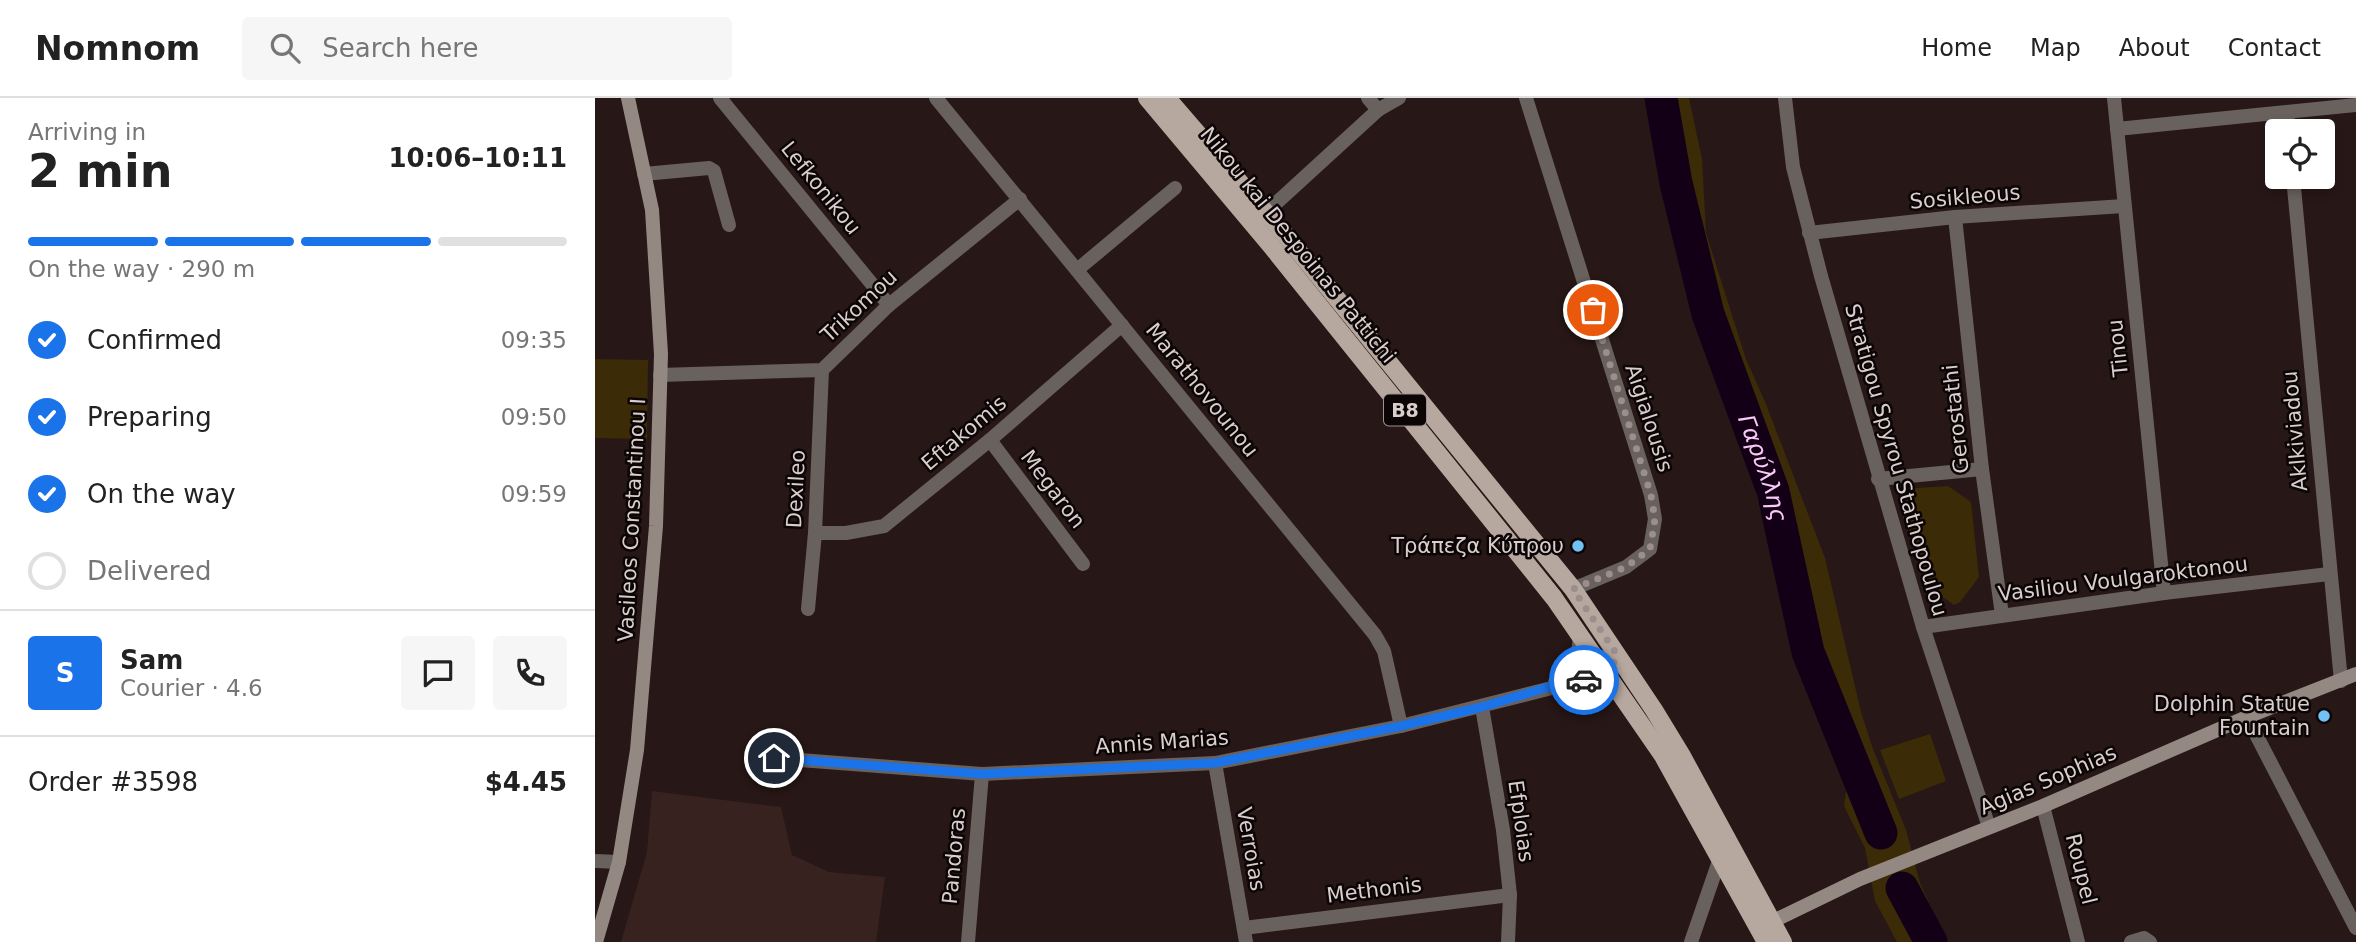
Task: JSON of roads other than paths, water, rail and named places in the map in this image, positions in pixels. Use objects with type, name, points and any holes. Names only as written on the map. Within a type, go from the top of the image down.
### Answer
[{"type":"main road","name":"Vasileos Constantinou I","points":[[596,942],[619,862],[636,750],[656,526],[661,354],[652,210],[628,98]]},
{"type":"main road","name":"Nikou kai Despoinas Pattichi","points":[[1147,98],[1260,219],[1573,589],[1682,756],[1765,930]]},
{"type":"main road","name":"Nikou kai Despoinas Pattichi","points":[[1167,98],[1554,598],[1607,679],[1663,756],[1719,860],[1765,930],[1783,942]]},
{"type":"main road","points":[[1607,679],[1614,666],[1616,653]]},
{"type":"main road","name":"Agias Sophias","points":[[1765,930],[1860,879],[2043,806],[2246,717],[2356,674]]},
{"type":"street","name":"Lefkonikou","points":[[720,98],[888,304]]},
{"type":"street","name":"Marathovounou","points":[[936,98],[1375,635],[1384,651],[1401,726]]},
{"type":"street","points":[[1368,98],[1378,110]]},
{"type":"street","points":[[1260,219],[1378,110],[1399,98]]},
{"type":"street","name":"Aigialousis","points":[[1526,98],[1651,495],[1655,519],[1650,549],[1626,567],[1573,589]]},
{"type":"street","name":"Stratigou Spyrou Stathopoulou","points":[[1785,98],[1793,167],[1809,233],[1878,479],[1923,627],[1989,827]]},
{"type":"street","name":"Tinou","points":[[2115,98],[2164,593]]},
{"type":"street","points":[[2117,129],[2356,106]]},
{"type":"street","points":[[2287,114],[2288,119]]},
{"type":"street","points":[[644,174],[709,168],[714,171],[730,225]]},
{"type":"street","points":[[1077,270],[1175,188]]},
{"type":"street","name":"Aklkiviadou","points":[[2294,189],[2341,681]]},
{"type":"street","name":"Trikomou","points":[[660,375],[822,370],[888,304],[1020,199]]},
{"type":"street","name":"Sosikleous","points":[[1809,233],[1955,217],[2124,206]]},
{"type":"street","name":"Gerostathi","points":[[1955,217],[1982,469],[2002,615]]},
{"type":"street","name":"Eftakomis","points":[[815,533],[846,533],[884,526],[990,440],[1122,326]]},
{"type":"street","name":"Dexileo","points":[[809,609],[822,370]]},
{"type":"street","name":"Megaron","points":[[990,440],[1083,564]]},
{"type":"street","points":[[1878,479],[1982,469]]},
{"type":"street","name":"Vasiliou Voulgaroktonou","points":[[1923,627],[2164,593],[2329,574]]},
{"type":"street","name":"Annis Marias","points":[[1545,688],[1570,673],[1577,660],[1580,635]]},
{"type":"street","name":"Annis Marias","points":[[774,758],[982,774],[1215,763],[1401,726],[1482,707],[1545,688],[1607,679]]},
{"type":"street","name":"Efploias","points":[[1482,707],[1503,830],[1510,895],[1508,942]]},
{"type":"street","points":[[2246,717],[2356,928]]},
{"type":"street","name":"Verroias","points":[[1215,763],[1245,935]]},
{"type":"street","name":"Pandoras","points":[[968,942],[982,774]]},
{"type":"street","name":"Roupel","points":[[2043,806],[2078,942]]},
{"type":"street","points":[[1691,942],[1719,860]]},
{"type":"street","points":[[595,861],[619,862]]},
{"type":"street","name":"Methonis","points":[[1245,935],[1510,895]]},
{"type":"street","points":[[2131,942],[2144,938],[2150,942]]},
{"type":"waterway","name":"Γαρύλλης","points":[[1661,98],[1676,183],[1708,314],[1773,491],[1808,652],[1881,833]]},
{"type":"waterway","name":"Γαρύλλης","points":[[1902,888],[1931,942]]},
{"type":"place","name":"Τράπεζα Κύπρου","points":[[1578,546]]},
{"type":"place","name":"Dolphin Statue Fountain","points":[[2324,716]]}]
